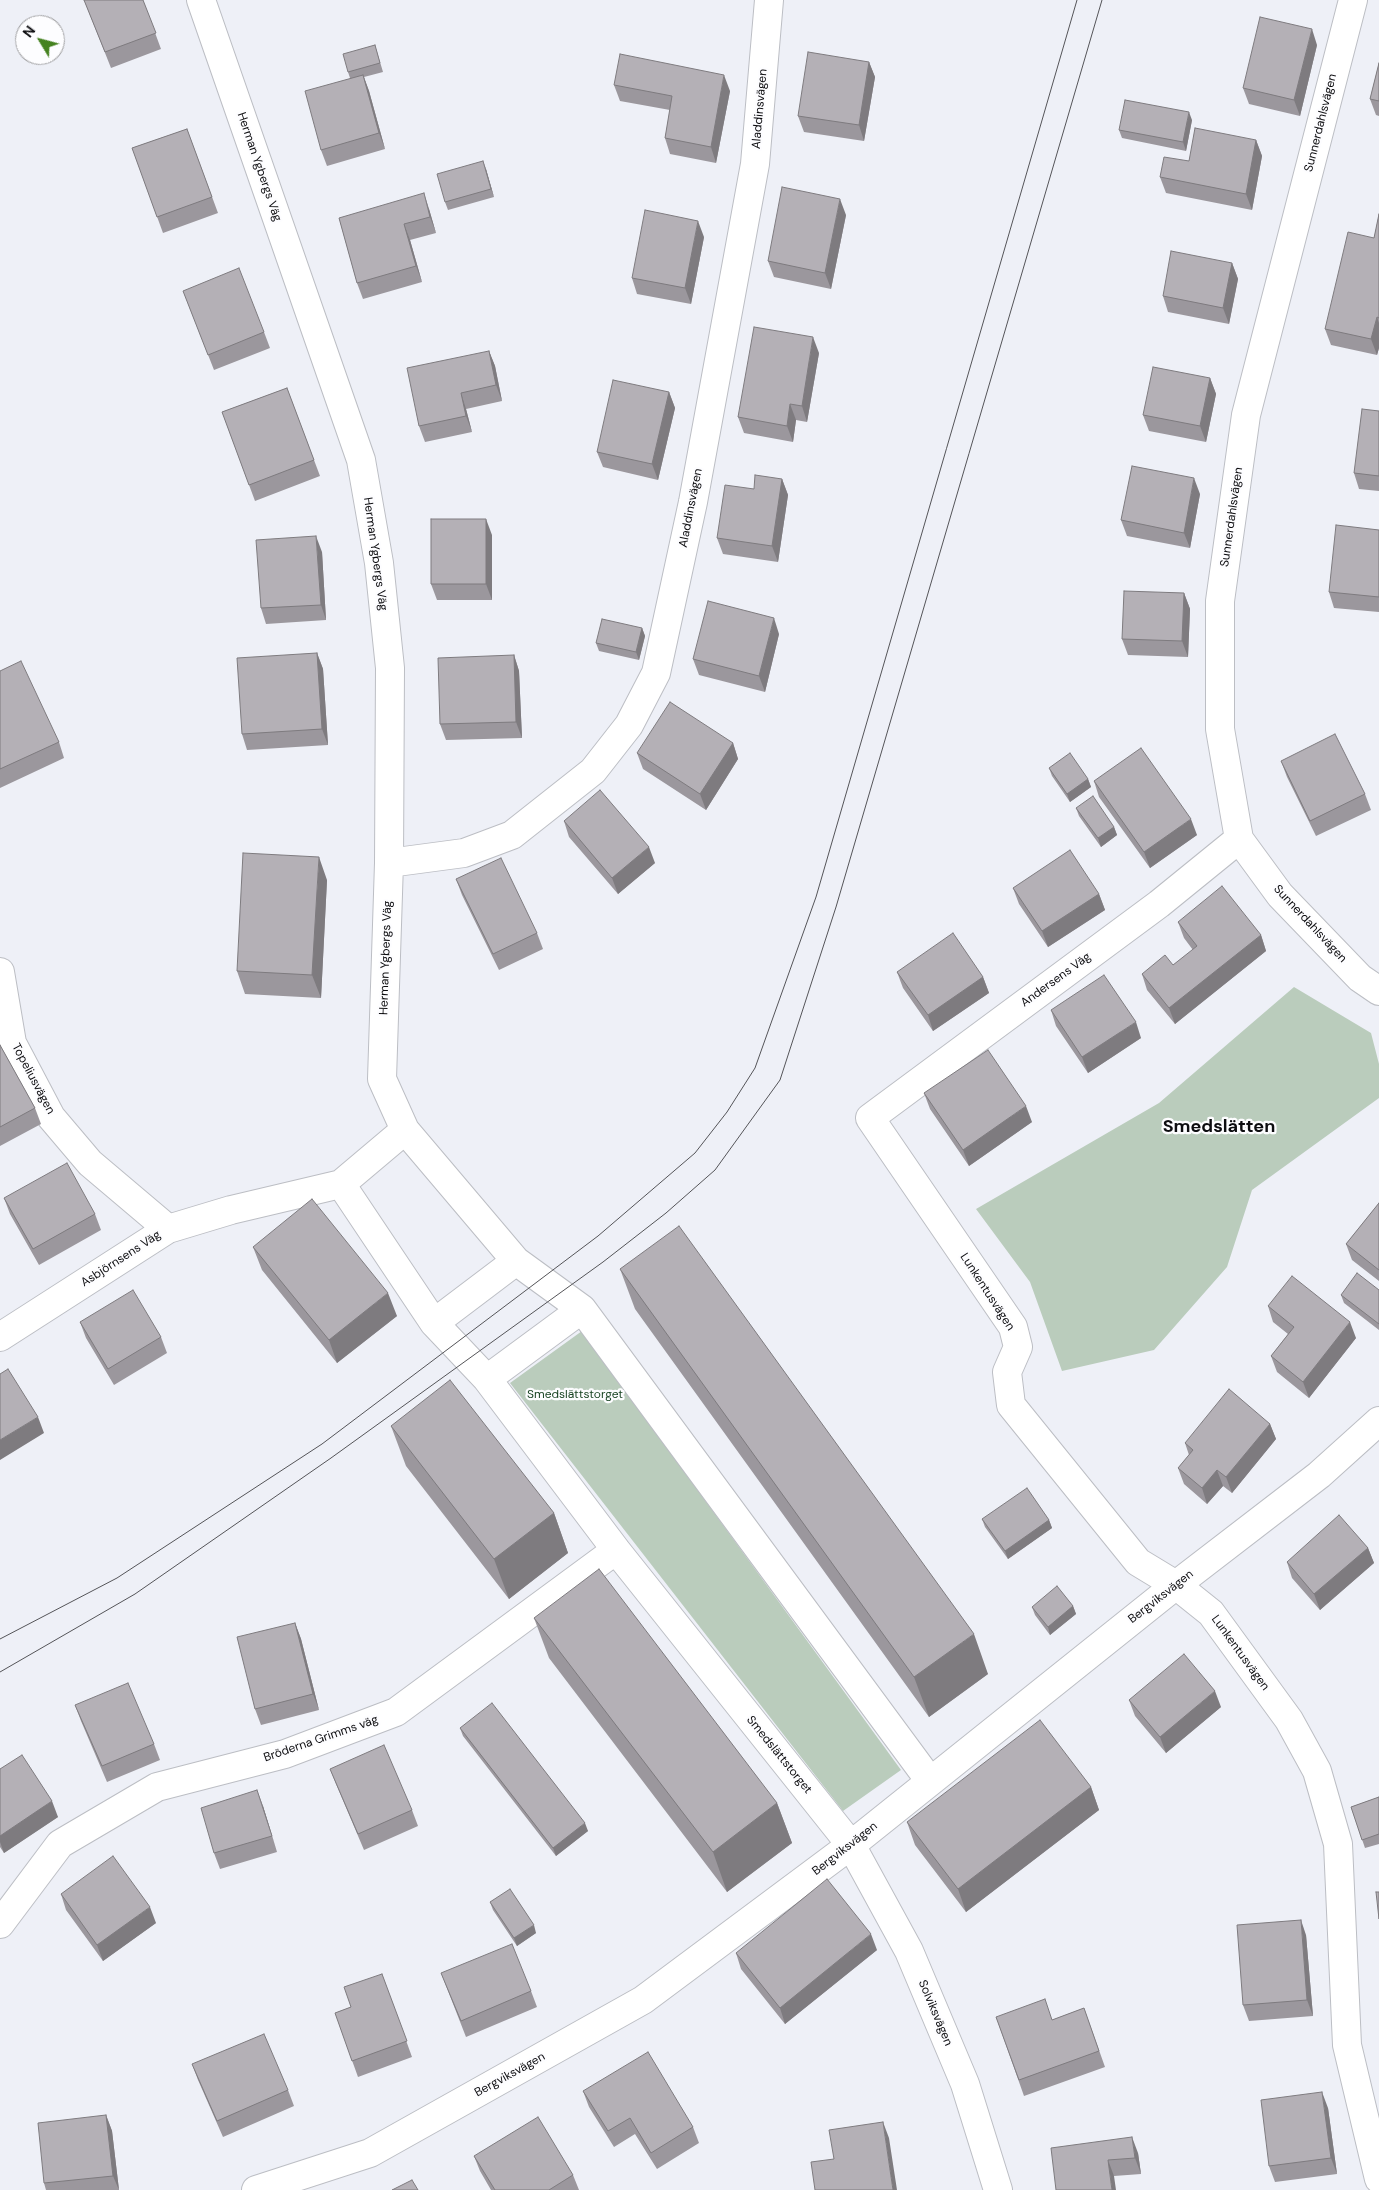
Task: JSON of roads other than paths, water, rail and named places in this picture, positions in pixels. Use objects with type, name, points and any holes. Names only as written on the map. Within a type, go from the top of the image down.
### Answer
[{"type":"street","name":"Herman Ygbergs Väg","points":[[201,0],[361,460],[379,563],[390,668],[389,863],[382,1079],[405,1130]]},
{"type":"street","name":"Aladdinsvägen","points":[[389,863],[464,853],[512,835],[593,770],[629,725],[656,673],[693,502],[755,164],[769,0]]},
{"type":"street","name":"Sunnerdahlsvägen","points":[[1353,0],[1246,415],[1220,601],[1220,729],[1239,839],[1280,895],[1360,978],[1379,991]]},
{"type":"street","name":"Andersens Väg","points":[[870,1118],[1159,904],[1239,839]]},
{"type":"street","name":"Topeliusvägen","points":[[0,972],[12,1043],[52,1116],[90,1163],[168,1228]]},
{"type":"street","name":"Lunkentusvägen","points":[[870,1118],[1013,1327],[1018,1347],[1007,1372],[1011,1405],[1138,1562],[1176,1585],[1211,1613],[1290,1720],[1317,1772],[1338,1844],[1347,2044],[1379,2179]]},
{"type":"street","points":[[341,1184],[405,1130],[516,1261],[582,1310],[930,1781]]},
{"type":"street","name":"Asbjörnsens Väg","points":[[0,1337],[168,1228],[231,1210],[341,1184]]},
{"type":"street","name":"Smedslättstorget","points":[[341,1184],[434,1323],[487,1379],[616,1550],[851,1845]]},
{"type":"street","points":[[434,1323],[516,1261]]},
{"type":"street","points":[[487,1379],[582,1310]]},
{"type":"street","name":"Bergviksvägen","points":[[256,2190],[370,2153],[643,2000],[851,1845],[1176,1585],[1318,1475],[1379,1421]]},
{"type":"street","name":"Bröderna Grimms väg","points":[[0,1924],[60,1844],[157,1786],[285,1754],[396,1712],[616,1550]]},
{"type":"street","name":"Solviksvägen","points":[[851,1845],[912,1960],[965,2084],[998,2190]]},
{"type":"tram line","points":[[0,1639],[117,1578],[322,1444],[598,1236],[695,1153],[727,1112],[755,1068],[816,897],[1077,0]]},
{"type":"tram line","points":[[0,1672],[135,1594],[331,1458],[603,1262],[666,1213],[715,1170],[780,1080],[836,907],[1102,0]]},
{"type":"district","name":"Smedslätten","points":[[1219,1127]]}]
